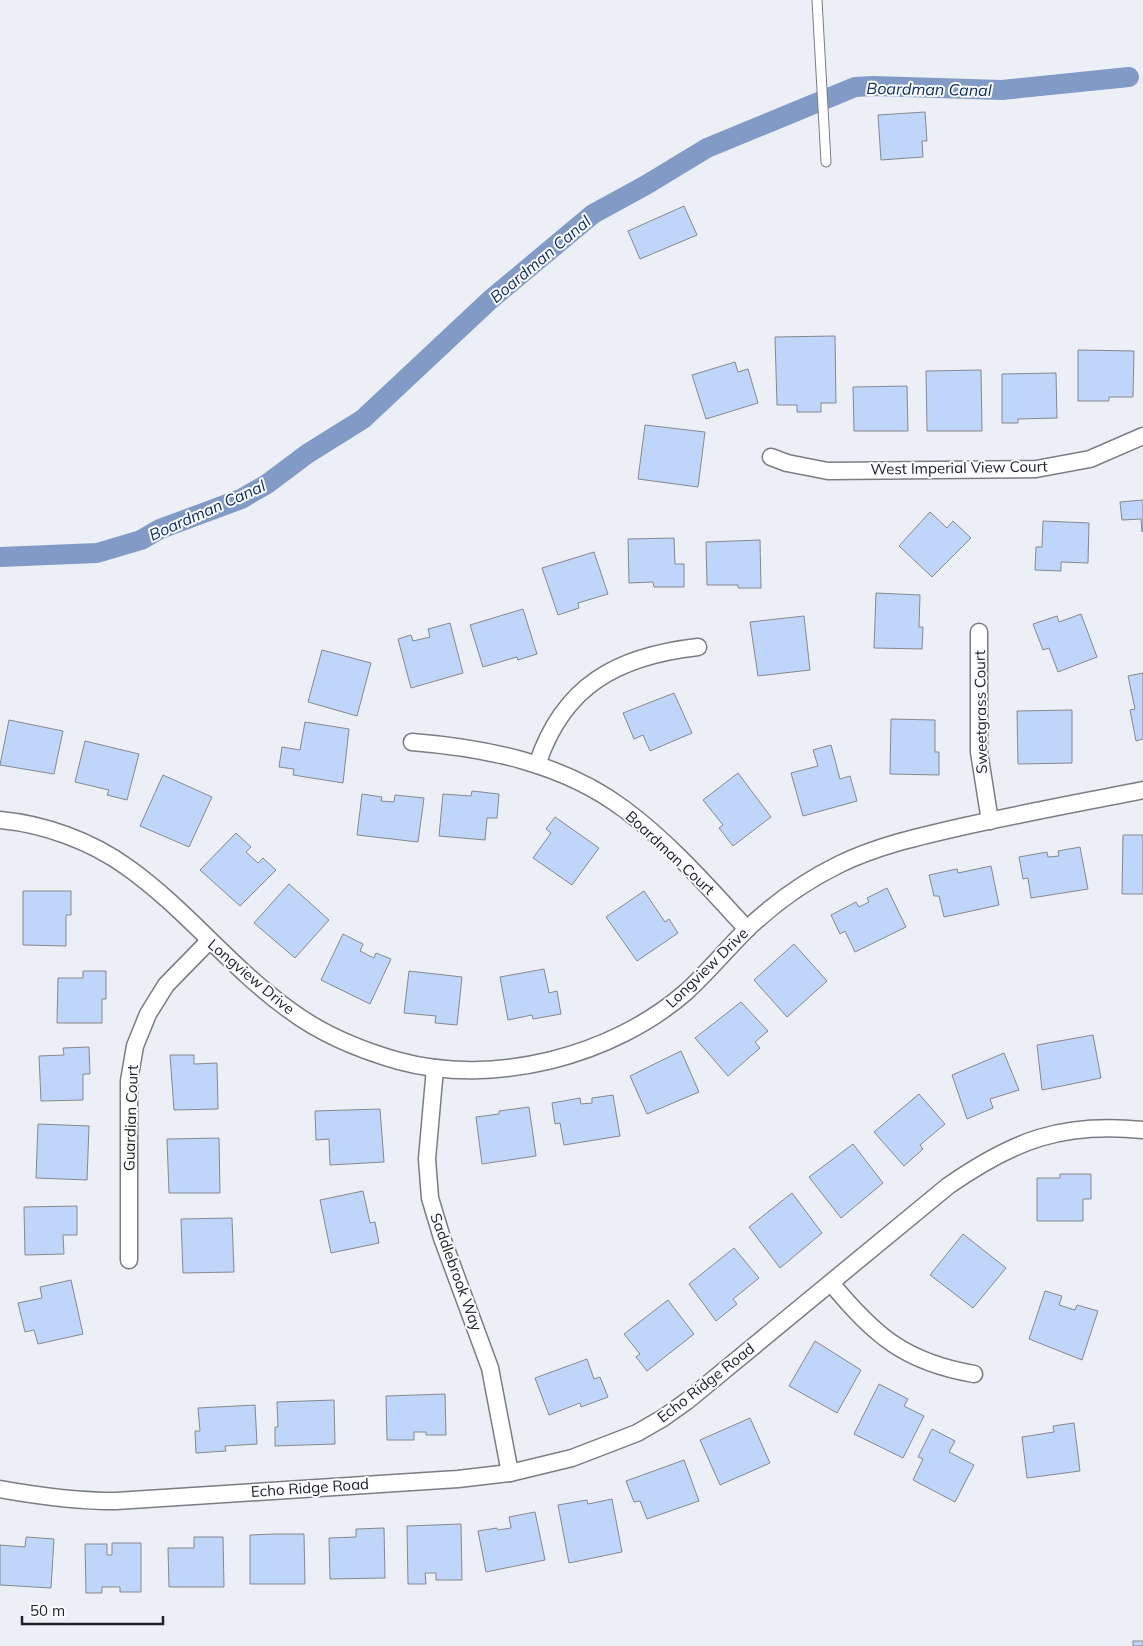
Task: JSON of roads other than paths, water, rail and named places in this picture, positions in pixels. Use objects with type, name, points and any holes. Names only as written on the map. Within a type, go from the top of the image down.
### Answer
[{"type":"street","name":"West Imperial View Court","points":[[771,457],[794,465],[828,471],[1036,469],[1090,458],[1143,436]]},
{"type":"street","name":"Sweetgrass Court","points":[[979,632],[979,752],[990,821]]},
{"type":"street","points":[[537,765],[551,730],[562,712],[604,675],[626,662],[648,655],[698,647]]},
{"type":"street","name":"Boardman Court","points":[[412,742],[478,749],[537,765],[594,790],[652,831],[747,929]]},
{"type":"street","name":"Longview Drive","points":[[0,820],[42,827],[100,851],[126,866],[152,887],[262,989],[317,1028],[379,1055],[435,1068],[469,1070],[542,1062],[611,1041],[639,1026],[687,991],[747,929],[795,890],[845,862],[889,845],[990,821],[1143,790]]},
{"type":"street","name":"Guardian Court","points":[[129,1260],[129,1081],[135,1046],[148,1014],[166,985],[209,941]]},
{"type":"street","name":"Saddlebrook Way","points":[[435,1068],[427,1159],[430,1198],[442,1238],[490,1368],[510,1473]]},
{"type":"street","name":"Echo Ridge Road","points":[[0,1489],[58,1499],[116,1501],[458,1479],[542,1467],[581,1455],[637,1433],[687,1402],[948,1186],[977,1166],[1040,1136],[1073,1130],[1099,1128],[1143,1130]]},
{"type":"street","points":[[831,1282],[866,1322],[895,1346],[931,1364],[974,1374]]},
{"type":"lane","points":[[817,0],[826,162]]},
{"type":"waterway","name":"Boardman Canal","points":[[0,557],[97,553],[141,540],[160,529],[241,499],[267,484],[307,454],[363,419],[490,300],[593,214],[707,148],[855,87],[1002,90],[1129,77]]}]
